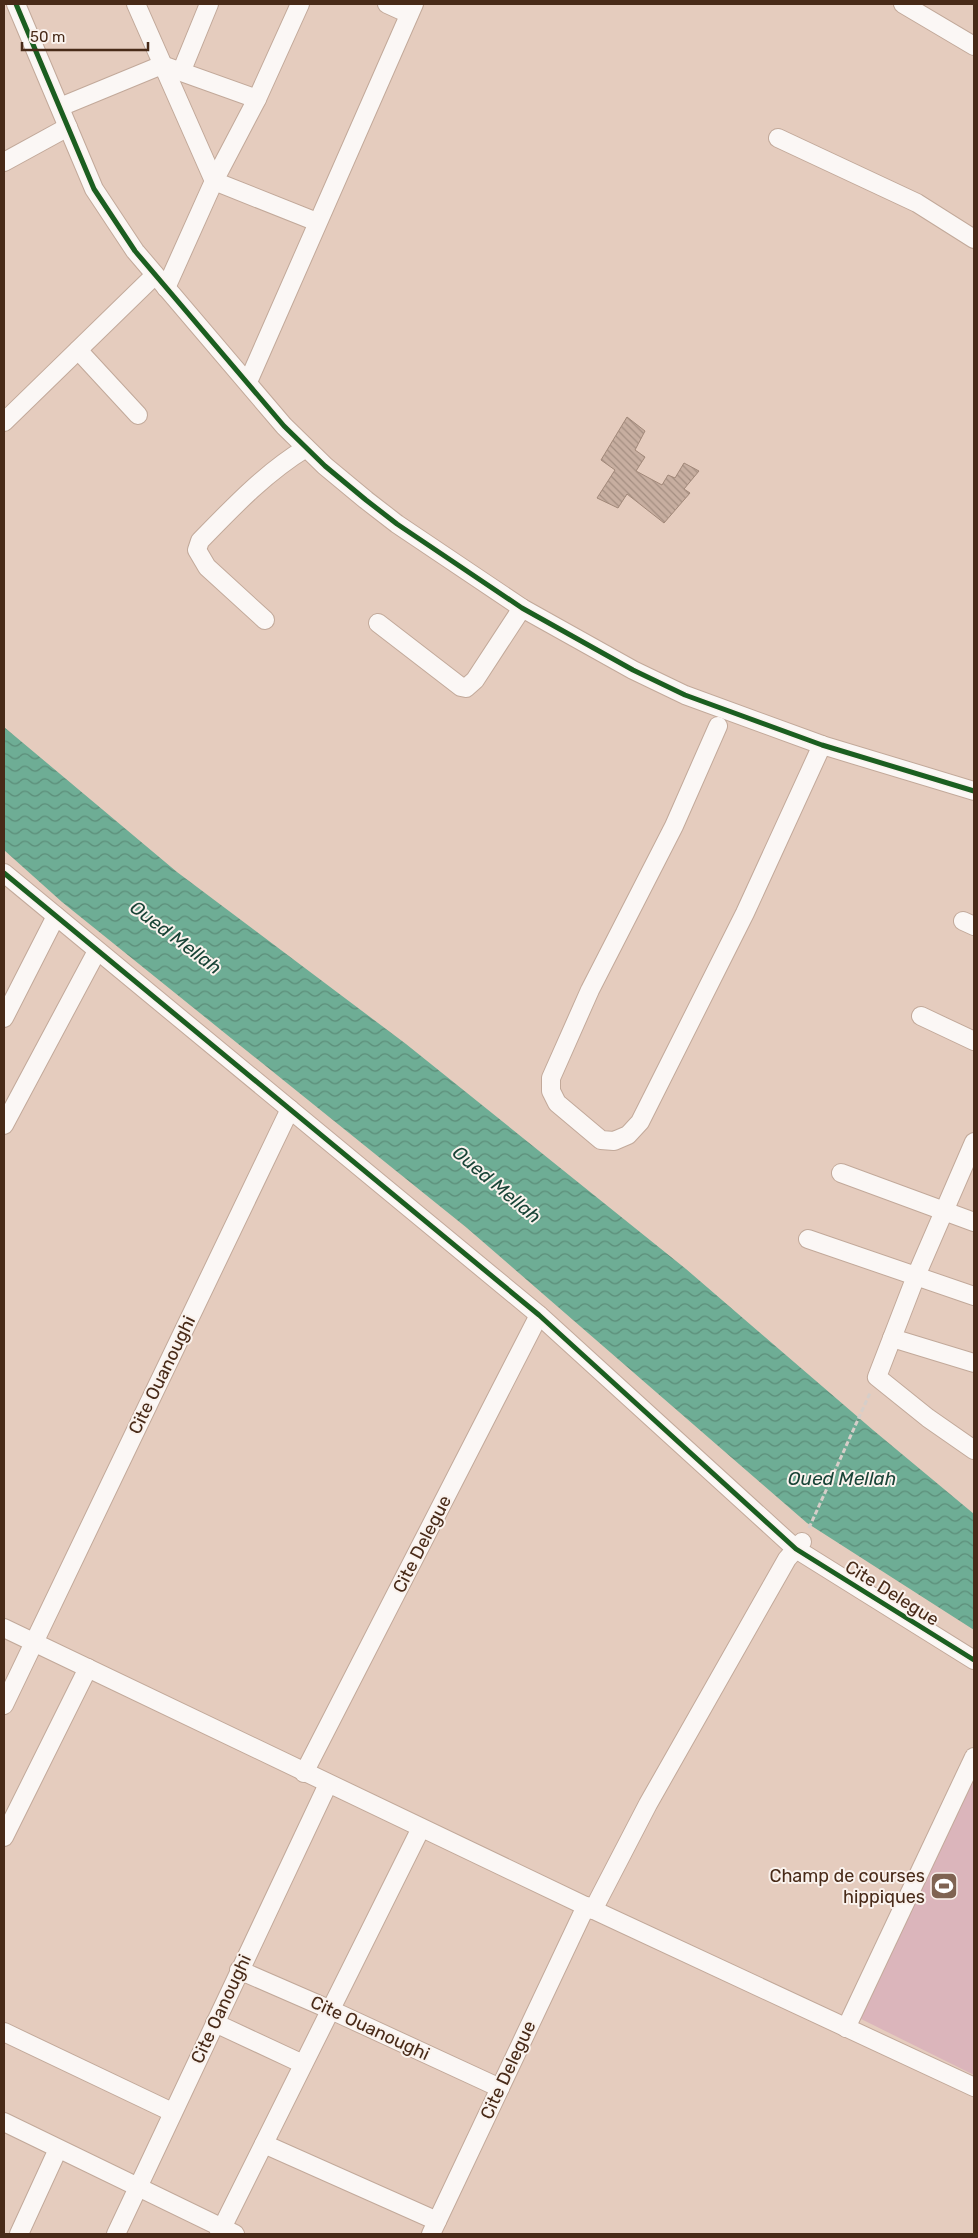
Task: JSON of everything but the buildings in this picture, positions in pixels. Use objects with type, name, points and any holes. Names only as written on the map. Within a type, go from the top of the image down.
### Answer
[{"type":"street","points":[[16,4],[94,189],[135,252],[306,448],[397,524],[522,608],[633,670],[685,696],[822,745],[974,791]]},
{"type":"street","points":[[136,4],[214,181],[317,222]]},
{"type":"street","points":[[182,70],[210,4]]},
{"type":"street","points":[[4,422],[78,350],[160,281],[257,99],[300,4]]},
{"type":"street","points":[[248,382],[412,9],[387,4]]},
{"type":"street","points":[[903,4],[974,46]]},
{"type":"street","points":[[60,107],[162,65],[182,70],[257,99]]},
{"type":"street","points":[[4,162],[68,127]]},
{"type":"street","points":[[778,138],[917,203],[974,239]]},
{"type":"street","points":[[78,350],[138,415]]},
{"type":"street","points":[[265,620],[207,567],[197,550],[200,541],[245,495],[282,464],[306,448]]},
{"type":"street","points":[[378,623],[461,687],[466,688],[475,680],[522,608]]},
{"type":"street","points":[[718,726],[674,826],[590,990],[551,1078],[551,1091],[557,1103],[601,1140],[614,1141],[628,1135],[640,1122],[745,913],[822,745]]},
{"type":"street","points":[[4,873],[539,1315],[799,1546]]},
{"type":"street","points":[[4,1018],[56,916]]},
{"type":"street","points":[[4,1125],[97,951]]},
{"type":"street","points":[[921,1016],[974,1041]]},
{"type":"street","name":"Cite Ouanoughi","points":[[4,1705],[290,1109]]},
{"type":"street","points":[[974,1142],[916,1276],[876,1380],[974,1450]]},
{"type":"street","points":[[841,1173],[974,1222]]},
{"type":"street","points":[[808,1239],[974,1296]]},
{"type":"street","name":"Cite Delegue","points":[[304,1773],[539,1315]]},
{"type":"street","points":[[892,1338],[974,1362]]},
{"type":"street","name":"Cite Delegue","points":[[433,2230],[500,2088],[589,1908],[787,1559],[799,1546],[974,1660]]},
{"type":"street","points":[[4,1628],[589,1908],[974,2087]]},
{"type":"street","points":[[4,1837],[88,1668]]},
{"type":"street","points":[[846,2028],[974,1757]]},
{"type":"street","name":"Cite Oanoughi","points":[[116,2234],[328,1784]]},
{"type":"street","points":[[4,2122],[225,2232],[264,2144],[421,1828]]},
{"type":"street","name":"Cite Ouanoughi","points":[[240,1970],[500,2088]]},
{"type":"street","points":[[215,2023],[303,2064]]},
{"type":"street","points":[[4,2032],[172,2112]]},
{"type":"street","points":[[264,2144],[433,2230]]},
{"type":"street","points":[[19,2234],[58,2149]]},
{"type":"path","points":[[799,1546],[876,1380]]},
{"type":"shaded area","name":"Champ de courses hippiques","points":[[974,1758],[974,2075],[853,2015]]},
{"type":"water","name":"Oued Mellah","points":[[4,727],[177,872],[406,1044],[686,1269],[974,1514],[974,1630],[807,1523],[467,1228],[62,902],[4,850]]},
{"type":"cycle path","points":[[16,4],[94,189],[135,251],[284,426],[325,466],[366,500],[397,524],[522,608],[633,670],[685,695],[822,745],[974,791]]},
{"type":"cycle path","points":[[4,873],[539,1315],[796,1549],[974,1660]]},
{"type":"place","name":"Champ de courses hippiques","points":[[944,1886]]}]
